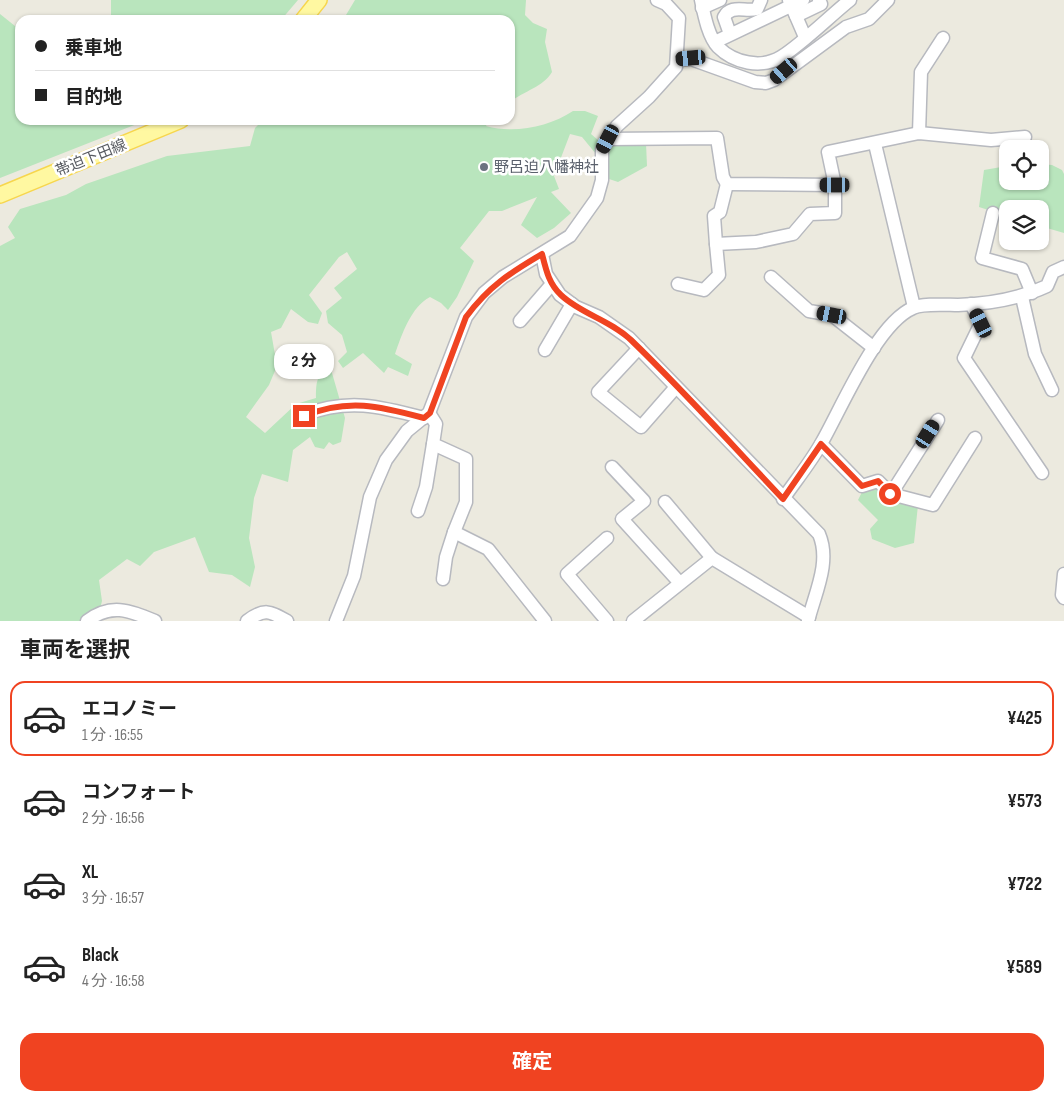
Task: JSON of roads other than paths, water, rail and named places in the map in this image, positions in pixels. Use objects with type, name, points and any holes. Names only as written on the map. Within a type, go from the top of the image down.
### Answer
[{"type":"main road","points":[[307,15],[320,0]]},
{"type":"main road","name":"帯迫下田線","points":[[0,195],[169,125]]},
{"type":"street","points":[[336,621],[354,576],[370,497],[386,460],[407,431],[427,416],[466,317],[484,293],[503,277],[570,236],[597,198],[602,180],[602,150],[608,139],[617,126],[666,80],[676,67],[678,60],[679,18],[666,4],[657,0]]},
{"type":"street","points":[[720,0],[701,4],[717,46],[740,61],[755,64],[781,57],[805,37],[836,5],[850,0]]},
{"type":"street","points":[[730,34],[724,17],[726,12],[734,9],[757,9],[761,0]]},
{"type":"street","points":[[715,42],[792,8],[803,0]]},
{"type":"street","points":[[792,8],[821,4],[819,0]]},
{"type":"street","points":[[678,60],[691,58],[755,82],[766,83],[774,80],[846,27],[868,19],[888,0]]},
{"type":"street","points":[[792,8],[805,37]]},
{"type":"street","points":[[919,133],[921,72],[943,38]]},
{"type":"street","points":[[716,244],[756,242],[794,234],[810,214],[835,213],[835,185],[828,152],[874,144],[919,133],[991,140],[1025,137]]},
{"type":"street","points":[[608,139],[717,138],[723,177],[728,184]]},
{"type":"street","points":[[874,144],[914,307]]},
{"type":"street","points":[[728,184],[835,185]]},
{"type":"street","points":[[678,284],[704,290],[719,275],[714,216],[720,212],[728,184]]},
{"type":"street","points":[[993,213],[982,258],[1022,269],[1035,354],[1052,390]]},
{"type":"street","points":[[542,254],[546,274],[552,284],[572,304],[599,317],[629,338],[819,534],[823,543],[823,566],[808,619],[712,558],[665,502]]},
{"type":"street","points":[[783,499],[821,444],[874,348],[888,328],[914,307],[972,304],[1027,295],[1047,286],[1054,272],[1064,267]]},
{"type":"street","points":[[771,277],[809,311],[832,315],[874,348]]},
{"type":"street","points":[[520,321],[552,284]]},
{"type":"street","points":[[545,350],[572,304]]},
{"type":"street","points":[[972,304],[981,323],[964,358],[1042,472]]},
{"type":"street","points":[[639,348],[598,392],[641,427],[676,387]]},
{"type":"street","points":[[304,416],[321,408],[366,404],[427,416],[436,424],[426,487],[418,510]]},
{"type":"street","points":[[890,494],[938,420]]},
{"type":"street","points":[[821,444],[862,486],[878,481],[890,494],[933,505],[975,438]]},
{"type":"street","points":[[433,444],[466,459],[466,502],[446,557],[443,579]]},
{"type":"street","points":[[612,467],[644,501],[622,520],[679,582]]},
{"type":"street","points":[[454,532],[488,548],[545,621]]},
{"type":"street","points":[[607,538],[567,574],[607,621]]},
{"type":"street","points":[[633,621],[679,582],[712,558]]},
{"type":"street","points":[[1064,574],[1062,595],[1064,598]]},
{"type":"street","points":[[87,621],[112,609],[123,609],[155,621]]},
{"type":"street","points":[[247,621],[258,613],[273,612],[287,621]]},
{"type":"place","name":"野呂迫八幡神社","points":[[484,167]]}]
